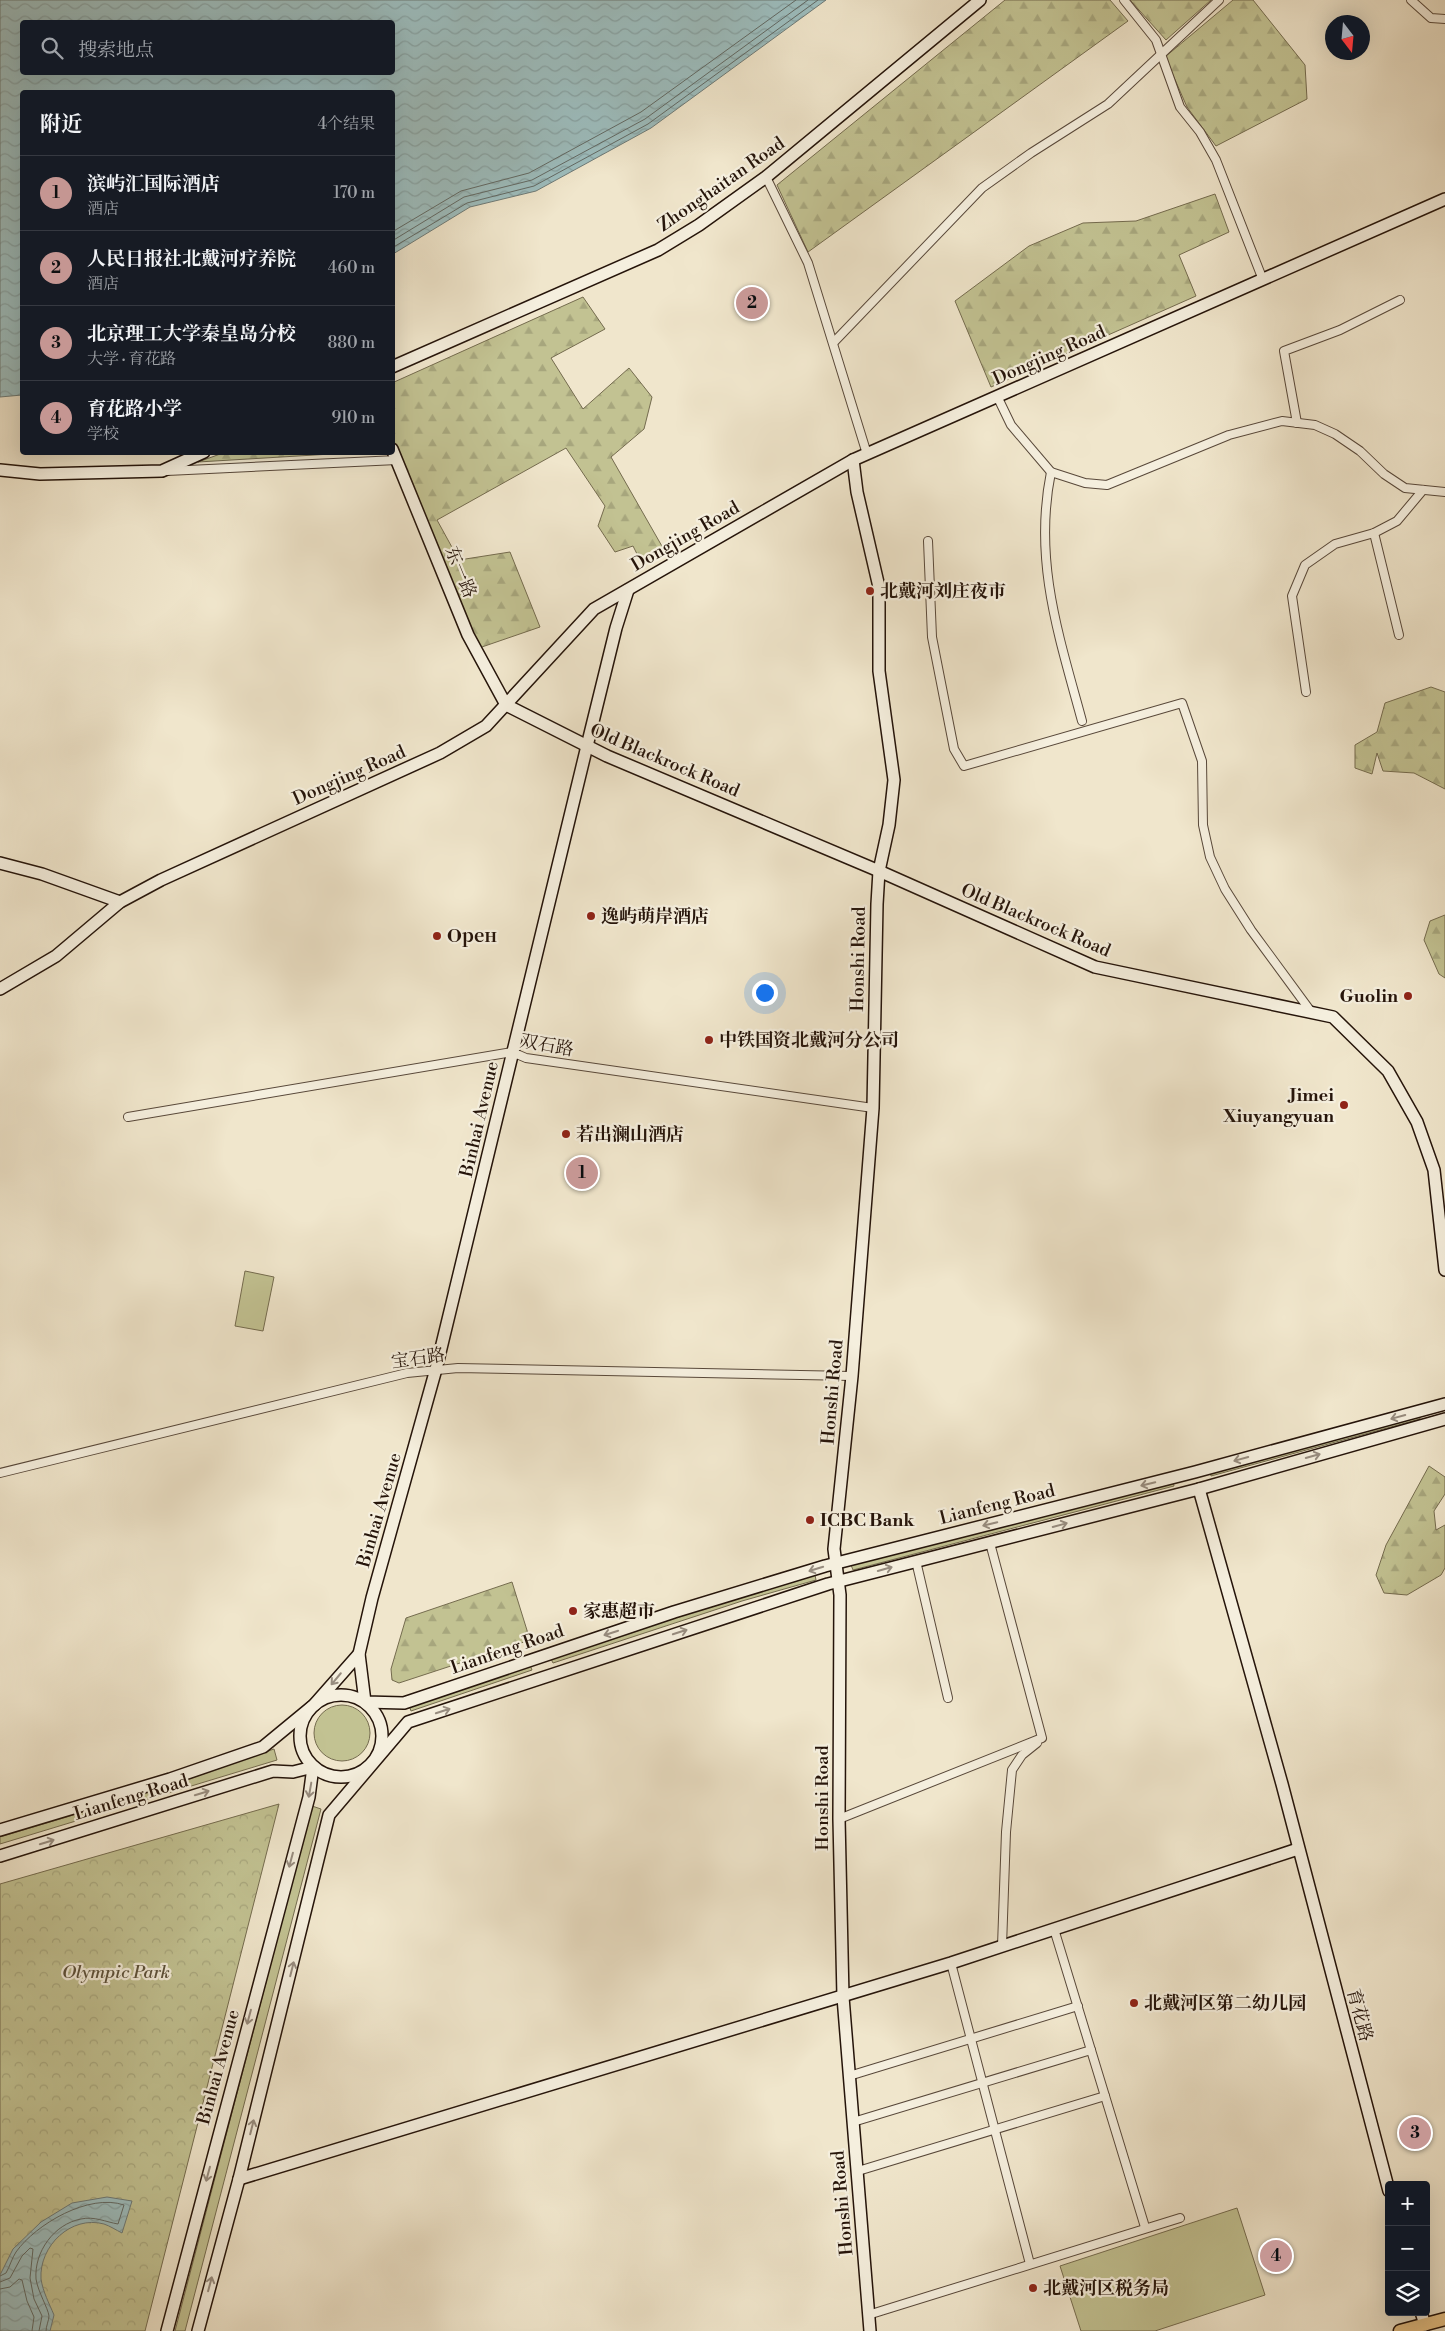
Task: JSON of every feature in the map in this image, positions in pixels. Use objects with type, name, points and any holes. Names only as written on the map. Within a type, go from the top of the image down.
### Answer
[{"type":"main road","name":"Zhonghaitan Road","points":[[395,366],[658,250],[699,225],[766,177],[980,0]]},
{"type":"main road","name":"Dongjing Road","points":[[0,990],[56,956],[120,902],[161,880],[440,753],[486,726],[594,609],[853,460],[1445,199]]},
{"type":"main road","name":"东一路","points":[[395,454],[468,635],[506,705]]},
{"type":"main road","points":[[0,470],[40,474],[162,472],[198,455]]},
{"type":"main road","name":"Honshi Road","points":[[853,460],[857,492],[879,587],[880,671],[894,780],[889,825],[876,904],[873,1108],[852,1376],[834,1549],[840,1596],[839,1819],[843,1997],[870,2331]]},
{"type":"main road","name":"Binhai Avenue","points":[[359,1654],[372,1598],[436,1370],[616,628],[628,590]]},
{"type":"main road","name":"Old Blackrock Road","points":[[506,705],[587,746],[880,871],[1095,967],[1333,1017],[1388,1071],[1417,1122],[1434,1170],[1445,1270]]},
{"type":"main road","points":[[0,863],[42,874],[120,902]]},
{"type":"main road","name":"Lianfeng Road","points":[[365,1702],[404,1703],[656,1618],[836,1563],[1195,1472],[1445,1404]]},
{"type":"main road","name":"Lianfeng Road","points":[[374,1761],[399,1730],[408,1722],[838,1582],[1199,1489],[1445,1420]]},
{"type":"main road","name":"育花路","points":[[1199,1489],[1282,1784],[1386,2181]]},
{"type":"main road","points":[[359,1654],[365,1702]]},
{"type":"main road","points":[[359,1654],[305,1716],[300,1729],[300,1743],[305,1756],[313,1767],[325,1774],[338,1777],[352,1776],[364,1770],[374,1761]]},
{"type":"main road","points":[[198,2331],[239,2179],[329,1815],[374,1761],[380,1749],[382,1736],[380,1723],[374,1712],[365,1702],[352,1696],[339,1695],[325,1698],[314,1705]]},
{"type":"main road","name":"Lianfeng Road","points":[[0,1830],[170,1779],[263,1747],[314,1705]]},
{"type":"main road","name":"Binhai Avenue","points":[[167,2331],[303,1813],[309,1797],[313,1767]]},
{"type":"main road","name":"Lianfeng Road","points":[[0,1856],[273,1771],[293,1772],[313,1767]]},
{"type":"main road","points":[[239,2179],[843,1997],[1298,1849]]},
{"type":"main road","points":[[1422,2316],[1426,2328]]},
{"type":"main road","points":[[1400,2331],[1426,2328],[1445,2319]]},
{"type":"street","points":[[1124,0],[1156,40],[1180,107],[1200,132],[1216,160],[1263,280]]},
{"type":"street","points":[[834,342],[982,188],[1031,153],[1108,104],[1219,0]]},
{"type":"street","points":[[1411,0],[1431,18],[1445,19]]},
{"type":"street","points":[[766,177],[808,264],[834,342],[866,454]]},
{"type":"street","points":[[1297,423],[1284,351],[1340,330],[1400,300]]},
{"type":"street","points":[[997,396],[1011,425],[1051,472],[1085,483],[1107,485],[1229,435],[1282,421],[1315,425],[1335,434],[1360,451],[1384,474],[1405,488],[1445,492]]},
{"type":"street","points":[[162,472],[382,455]]},
{"type":"street","points":[[1051,472],[1046,498],[1044,536],[1050,600],[1082,721]]},
{"type":"street","points":[[1306,692],[1292,596],[1305,566],[1335,544],[1374,533],[1397,521],[1423,490]]},
{"type":"street","points":[[1374,533],[1399,635]]},
{"type":"street","points":[[928,541],[932,637],[954,749],[964,766],[1182,704],[1202,761],[1203,825],[1210,858],[1225,889],[1251,930],[1312,1013]]},
{"type":"street","name":"双石路","points":[[128,1117],[512,1052],[526,1058],[873,1108]]},
{"type":"street","name":"宝石路","points":[[0,1472],[407,1373],[468,1368],[852,1376]]},
{"type":"street","points":[[1195,1472],[1199,1489]]},
{"type":"street","points":[[990,1543],[1042,1738]]},
{"type":"street","points":[[916,1561],[948,1698]]},
{"type":"street","points":[[839,1819],[1042,1738]]},
{"type":"street","points":[[1002,1946],[1006,1832],[1012,1770],[1022,1755],[1042,1738]]},
{"type":"street","points":[[1054,1929],[1145,2228]]},
{"type":"street","points":[[952,1963],[1030,2264]]},
{"type":"street","points":[[849,2076],[1078,2006]]},
{"type":"street","points":[[853,2122],[1091,2050]]},
{"type":"street","points":[[858,2171],[1105,2096]]},
{"type":"street","points":[[868,2315],[1180,2218]]},
{"type":"green space","points":[[1005,0],[1110,0],[1128,21],[808,252],[777,185]]},
{"type":"green space","points":[[1130,0],[1211,0],[1166,40]]},
{"type":"green space","points":[[1233,0],[1253,0],[1305,65],[1307,99],[1216,146],[1187,107],[1165,57]]},
{"type":"green space","points":[[1215,194],[1229,232],[1179,255],[1196,296],[991,387],[955,301],[1029,246],[1083,223],[1136,221]]},
{"type":"green space","points":[[583,297],[605,329],[551,358],[583,409],[629,368],[652,397],[644,429],[611,457],[667,555],[642,564],[633,546],[615,552],[598,526],[605,506],[566,448],[437,520],[459,560],[510,552],[540,627],[479,648],[395,452],[395,382]]},
{"type":"green space","points":[[217,455],[315,455],[198,462]]},
{"type":"green space","points":[[1431,687],[1445,692],[1445,789],[1414,773],[1383,771],[1377,753],[1372,774],[1355,768],[1355,745],[1377,732],[1385,703]]},
{"type":"green space","points":[[1445,915],[1445,978],[1439,974],[1424,940],[1430,921]]},
{"type":"green space","points":[[245,1271],[274,1277],[263,1331],[235,1326]]},
{"type":"green space","points":[[1419,1414],[1420,1419],[1211,1476],[1210,1472]]},
{"type":"green space","points":[[1429,1466],[1445,1477],[1445,1494],[1434,1511],[1436,1530],[1445,1525],[1445,1568],[1441,1575],[1407,1595],[1384,1593],[1376,1575],[1386,1545]]},
{"type":"green space","points":[[1173,1481],[1174,1486],[853,1570],[851,1565]]},
{"type":"green space","points":[[815,1575],[816,1580],[742,1601],[553,1663],[551,1659],[741,1596]]},
{"type":"green space","points":[[512,1582],[530,1640],[399,1683],[392,1680],[391,1669],[406,1618]]},
{"type":"green space","points":[[530,1665],[532,1670],[411,1711],[409,1705]]},
{"type":"green space","points":[[337,1705],[347,1705],[362,1713],[368,1722],[370,1733],[368,1744],[362,1753],[347,1761],[337,1761],[326,1756],[319,1749],[314,1738],[314,1728],[319,1717],[326,1710]]},
{"type":"green space","points":[[274,1749],[277,1760],[0,1844],[0,1837],[163,1788]]},
{"type":"green space","name":"Olympic Park","points":[[279,1804],[145,2331],[0,2331],[0,1884]]},
{"type":"green space","points":[[312,1806],[321,1809],[185,2331],[175,2331]]},
{"type":"green space","points":[[1237,2208],[1265,2295],[1155,2331],[1081,2331],[1060,2266]]},
{"type":"water","points":[[0,0],[826,0],[651,128],[536,191],[470,207],[395,253],[395,90],[20,90],[20,395],[0,397]]},
{"type":"water","points":[[107,2197],[132,2201],[122,2233],[104,2224],[92,2222],[80,2224],[59,2236],[45,2255],[41,2279],[54,2315],[50,2331],[0,2331],[0,2275],[13,2249],[41,2222],[72,2203]]},
{"type":"place","name":"人民日报社北戴河疗养院","points":[[752,303]]},
{"type":"place","name":"北戴河刘庄夜市","points":[[870,591]]},
{"type":"place","name":"逸屿萌岸酒店","points":[[591,916]]},
{"type":"place","name":"Oрен","points":[[437,936]]},
{"type":"place","name":"Guolin","points":[[1408,996]]},
{"type":"place","name":"中铁国资北戴河分公司","points":[[709,1040]]},
{"type":"place","name":"Jimei Xiuyangyuan","points":[[1344,1105]]},
{"type":"place","name":"若出澜山酒店","points":[[566,1134]]},
{"type":"place","name":"滨屿汇国际酒店","points":[[582,1173]]},
{"type":"place","name":"ICBC Bank","points":[[810,1520]]},
{"type":"place","name":"家惠超市","points":[[573,1611]]},
{"type":"place","name":"北戴河区第二幼儿园","points":[[1134,2003]]},
{"type":"place","name":"北京理工大学秦皇岛分校","points":[[1415,2133]]},
{"type":"place","name":"育花路小学","points":[[1276,2256]]},
{"type":"place","name":"北戴河区税务局","points":[[1033,2288]]}]
